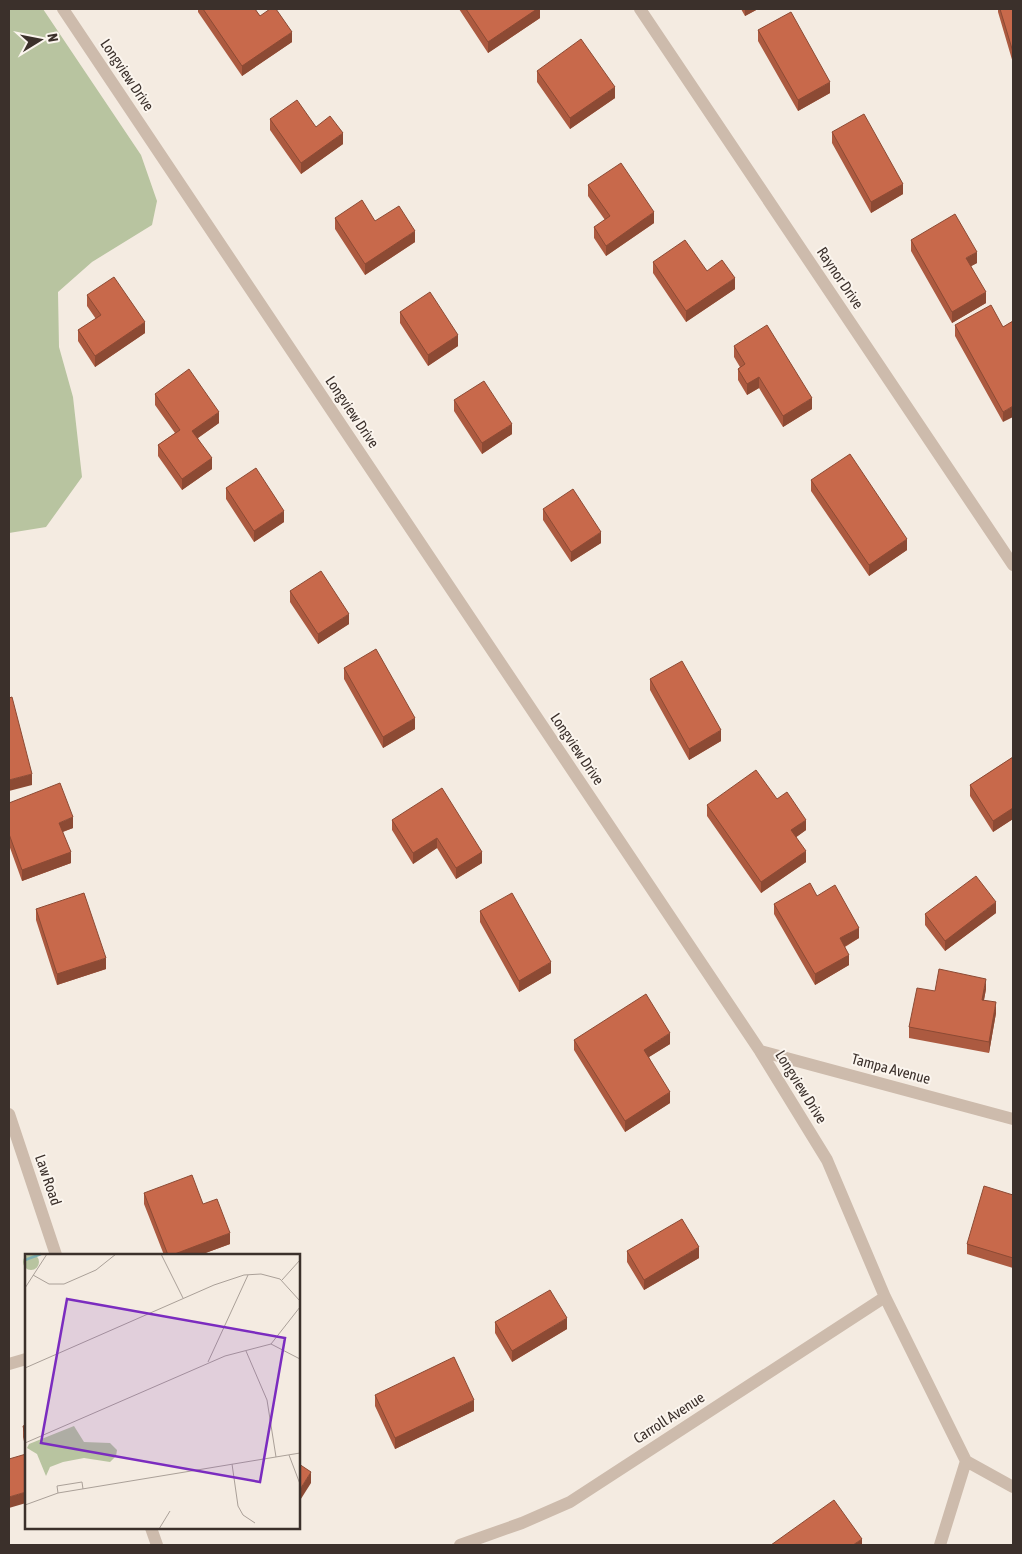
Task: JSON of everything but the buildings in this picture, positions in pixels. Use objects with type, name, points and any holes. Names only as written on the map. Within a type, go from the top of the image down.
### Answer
[{"type":"street","name":"Longview Drive","points":[[63,9],[760,1052],[827,1160],[885,1297],[966,1461]]},
{"type":"street","name":"Raynor Drive","points":[[640,9],[1013,566]]},
{"type":"street","name":"Tampa Avenue","points":[[760,1052],[1013,1119]]},
{"type":"street","name":"Law Road","points":[[9,1114],[56,1254]]},
{"type":"street","name":"Carroll Avenue","points":[[460,1545],[522,1523],[570,1502],[885,1297]]},
{"type":"street","points":[[9,1364],[25,1359]]},
{"type":"street","points":[[940,1545],[966,1461],[1013,1487]]},
{"type":"street","points":[[151,1529],[157,1545]]},
{"type":"green space","points":[[9,9],[43,9],[141,155],[157,201],[152,225],[92,262],[58,292],[59,347],[73,397],[82,477],[46,527],[9,533]]}]
